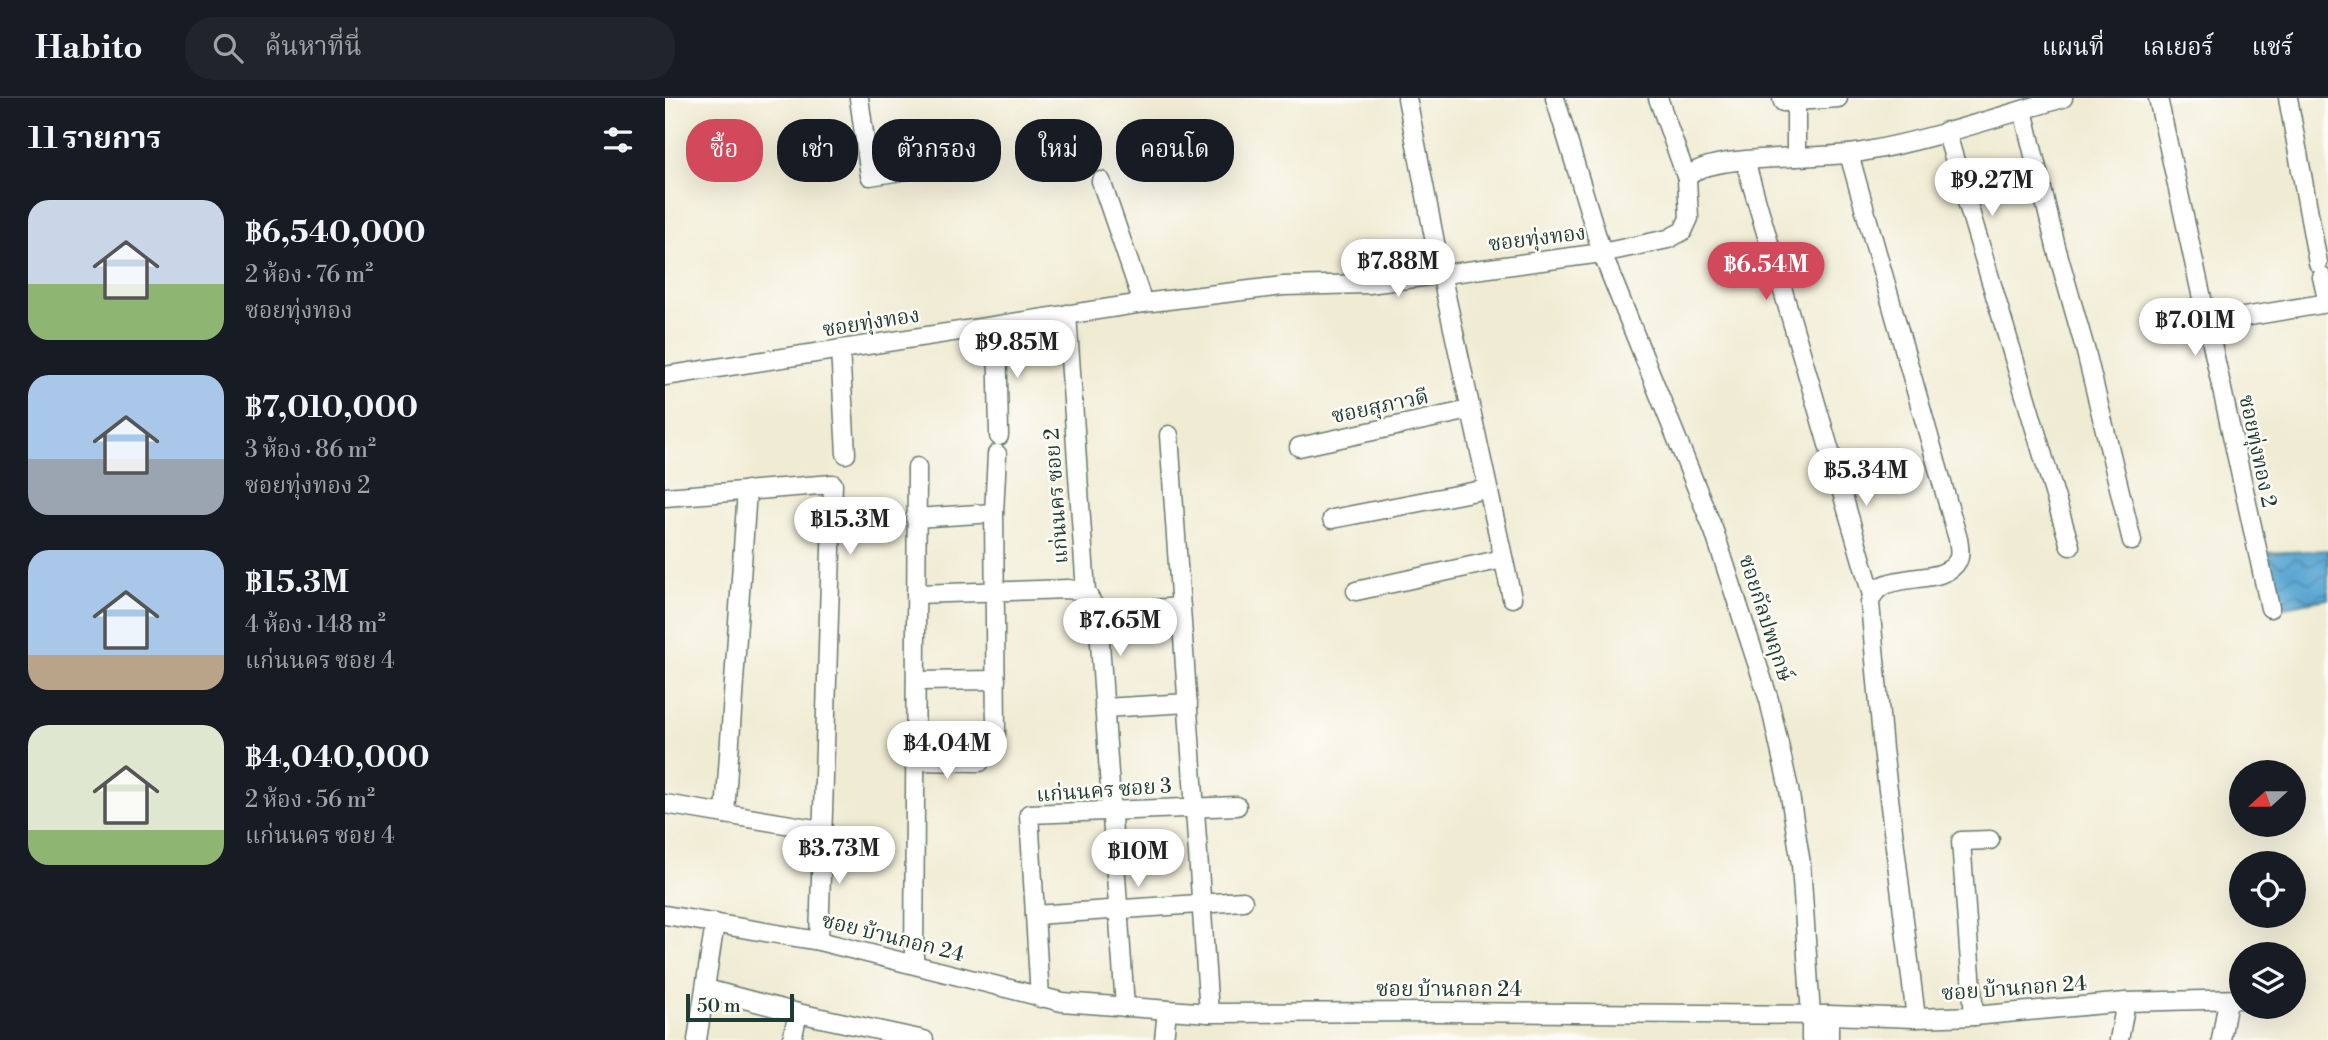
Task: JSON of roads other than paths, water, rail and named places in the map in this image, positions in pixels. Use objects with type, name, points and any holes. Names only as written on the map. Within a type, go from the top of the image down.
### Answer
[{"type":"street","points":[[859,98],[872,176]]},
{"type":"street","points":[[1408,98],[1441,273],[1512,598]]},
{"type":"street","name":"ซอยกัลปพฤกษ์","points":[[1555,98],[1602,253],[1714,531],[1769,701],[1789,789],[1820,1015]]},
{"type":"street","points":[[1658,98],[1687,179]]},
{"type":"street","points":[[1796,157],[1789,100],[1839,98]]},
{"type":"street","points":[[1687,179],[1689,174],[1703,167],[1745,160],[1849,154],[1946,131],[2063,98]]},
{"type":"street","name":"ซอยทุ่งทอง 2","points":[[2158,98],[2270,608]]},
{"type":"street","points":[[2207,323],[2328,303],[2288,98]]},
{"type":"street","points":[[2023,110],[2132,541]]},
{"type":"street","points":[[1946,131],[2070,546]]},
{"type":"street","points":[[1849,154],[1958,539],[1959,558],[1952,568],[1942,573],[1890,583],[1872,595]]},
{"type":"street","points":[[1745,160],[1872,595],[1870,603],[1883,749],[1916,1018]]},
{"type":"street","name":"ซอยทุ่งทอง","points":[[665,376],[1143,303],[1283,286],[1369,284],[1602,253],[1668,239],[1683,231],[1689,218],[1687,179]]},
{"type":"street","points":[[1101,182],[1143,303]]},
{"type":"street","name":"แก่นนคร ซอย 2","points":[[1067,314],[1086,592],[1098,613],[1125,1007]]},
{"type":"street","points":[[997,326],[999,436]]},
{"type":"street","points":[[841,349],[846,454]]},
{"type":"street","name":"ซอยสุภาวดี","points":[[1299,447],[1470,410]]},
{"type":"street","points":[[1169,435],[1209,1013]]},
{"type":"street","points":[[996,734],[994,513],[997,454]]},
{"type":"street","points":[[914,964],[917,467]]},
{"type":"street","points":[[665,497],[833,484],[819,941]]},
{"type":"street","points":[[1332,519],[1487,489]]},
{"type":"street","points":[[726,814],[747,491]]},
{"type":"street","points":[[915,518],[994,513]]},
{"type":"street","points":[[1356,591],[1503,559]]},
{"type":"street","points":[[916,594],[1068,589],[1086,592]]},
{"type":"street","points":[[1098,613],[1181,607]]},
{"type":"street","points":[[916,681],[996,680]]},
{"type":"street","points":[[1104,708],[1188,703]]},
{"type":"street","points":[[915,761],[980,762]]},
{"type":"street","points":[[665,804],[821,830]]},
{"type":"street","name":"แก่นนคร ซอย 3","points":[[1040,998],[1029,814],[1237,806]]},
{"type":"street","points":[[1974,1016],[1961,841],[1990,840]]},
{"type":"street","points":[[1035,915],[1243,901]]},
{"type":"street","name":"ซอย บ้านกอก 24","points":[[665,915],[819,941],[1062,1002],[1209,1013],[1455,1012],[1916,1018],[1974,1016],[2126,1002],[2229,1000]]},
{"type":"street","points":[[697,1040],[715,923]]},
{"type":"street","points":[[706,989],[893,1037],[924,1040]]},
{"type":"street","points":[[2119,1040],[2126,1002]]},
{"type":"street","points":[[1164,1040],[1167,1010]]},
{"type":"street","points":[[792,1040],[798,1013]]},
{"type":"street","points":[[1811,1040],[1820,1015]]},
{"type":"street","points":[[1820,1015],[1829,1040]]},
{"type":"street","points":[[2221,1040],[2229,1017]]},
{"type":"water","points":[[2328,550],[2328,599],[2278,608],[2265,553]]}]
